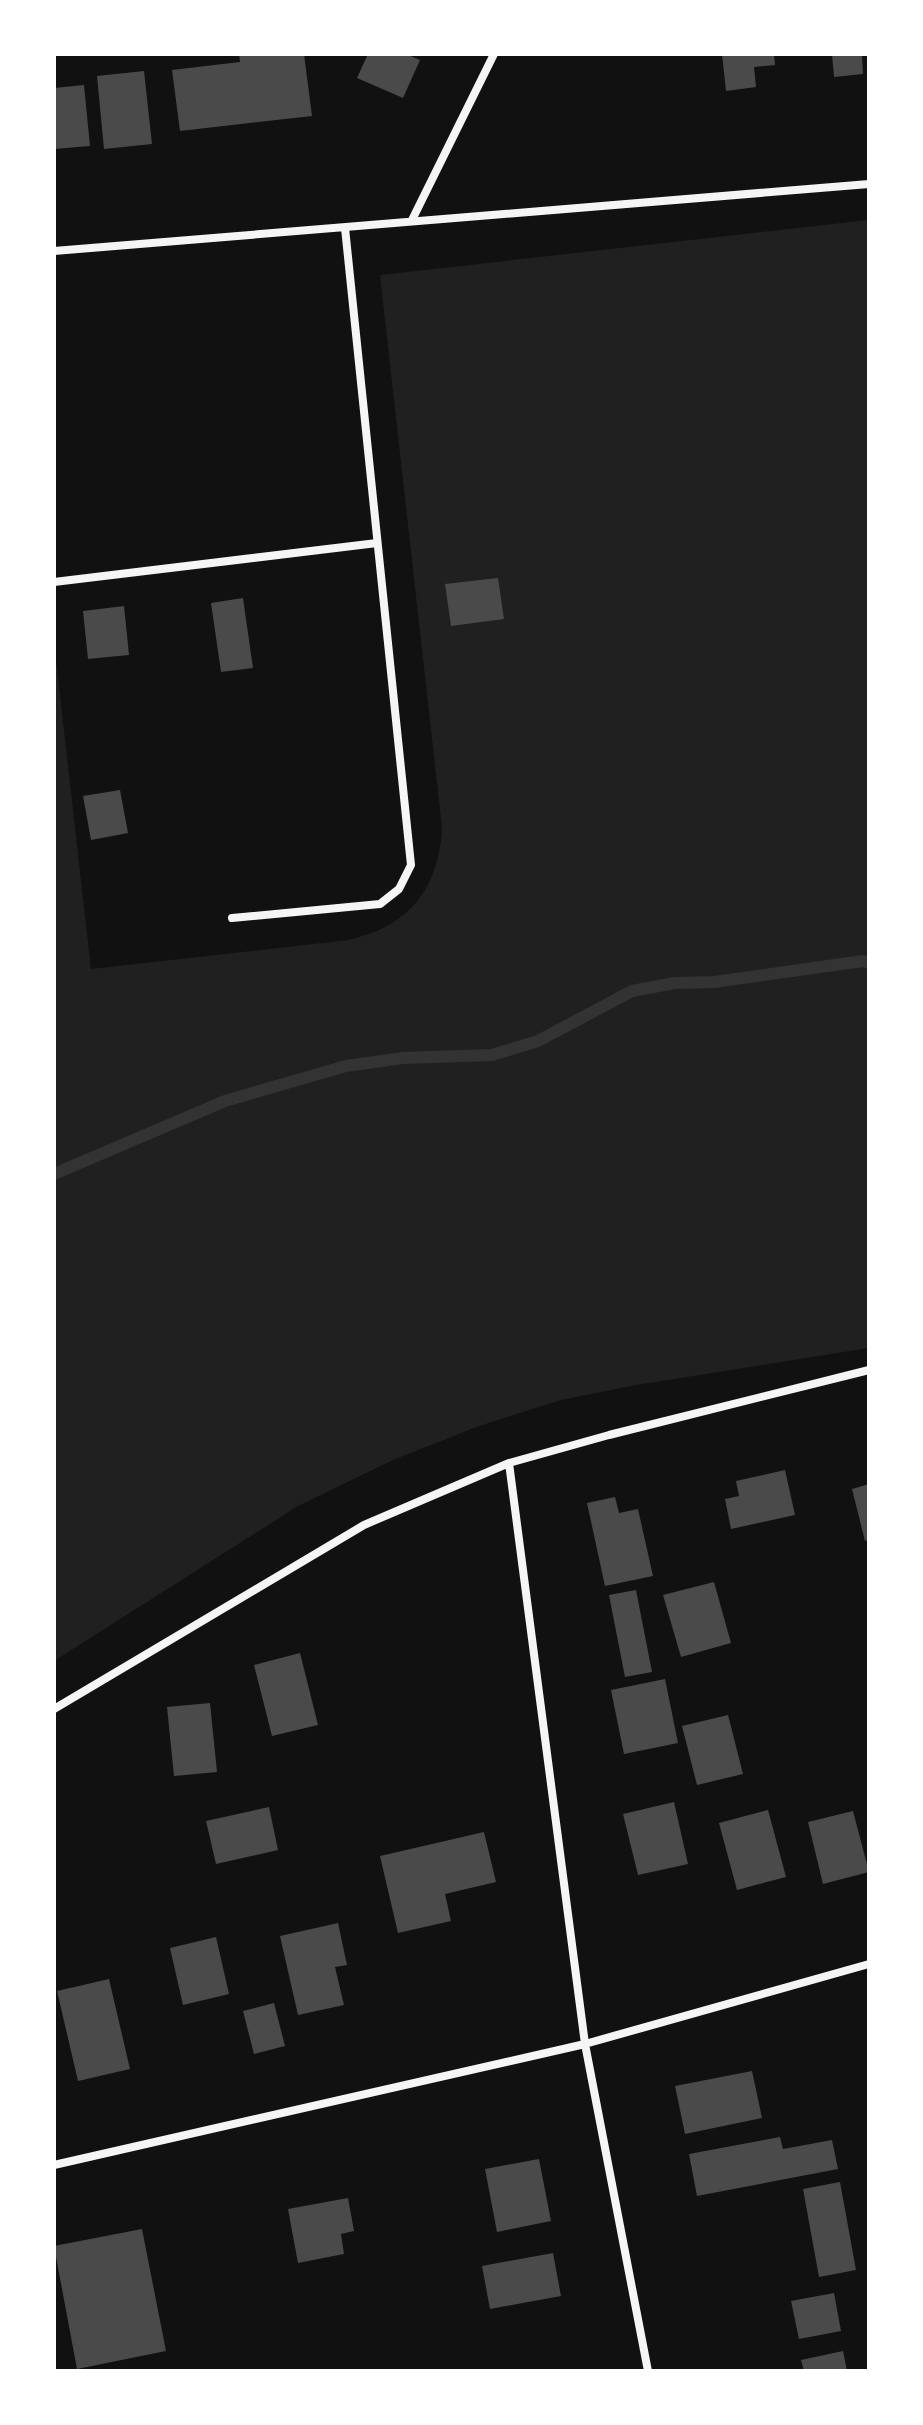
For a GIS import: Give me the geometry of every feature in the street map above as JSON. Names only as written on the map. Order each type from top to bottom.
[{"type":"street","points":[[412,220],[494,54]]},
{"type":"street","points":[[54,251],[869,184]]},
{"type":"street","points":[[232,918],[380,904],[399,889],[411,865],[345,228]]},
{"type":"street","points":[[54,582],[377,543]]},
{"type":"street","points":[[54,1709],[364,1525],[509,1463],[869,1370]]},
{"type":"street","points":[[509,1463],[585,2044],[648,2371]]},
{"type":"street","points":[[54,2165],[585,2044],[869,1964]]},
{"type":"shaded area","points":[[869,220],[869,1348],[561,1400],[479,1426],[393,1460],[298,1506],[54,1661],[54,642],[91,969],[349,940],[381,929],[399,919],[420,898],[438,858],[442,828],[380,275]]},
{"type":"building","points":[[239,54],[304,54],[312,116],[180,131],[172,70],[240,62]]},
{"type":"building","points":[[368,54],[406,54],[420,60],[403,98],[357,78]]},
{"type":"building","points":[[722,54],[774,54],[775,65],[754,67],[756,87],[726,91]]},
{"type":"building","points":[[832,54],[862,54],[863,74],[834,77]]},
{"type":"building","points":[[144,71],[152,144],[104,149],[97,76]]},
{"type":"building","points":[[84,85],[90,146],[54,149],[54,88]]},
{"type":"building","points":[[498,578],[504,619],[451,626],[445,584]]},
{"type":"building","points":[[243,598],[253,668],[221,672],[211,603]]},
{"type":"building","points":[[124,606],[129,655],[88,659],[83,611]]},
{"type":"building","points":[[120,790],[128,833],[91,840],[83,796]]},
{"type":"building","points":[[785,1470],[795,1515],[731,1529],[725,1499],[739,1496],[736,1481]]},
{"type":"building","points":[[869,1484],[869,1540],[865,1541],[852,1489]]},
{"type":"building","points":[[615,1497],[619,1513],[638,1509],[653,1576],[605,1586],[587,1503]]},
{"type":"building","points":[[714,1582],[731,1643],[681,1657],[663,1595]]},
{"type":"building","points":[[636,1590],[652,1672],[625,1677],[609,1595]]},
{"type":"building","points":[[300,1653],[318,1725],[272,1736],[254,1665]]},
{"type":"building","points":[[665,1679],[678,1743],[624,1754],[611,1690]]},
{"type":"building","points":[[210,1703],[217,1772],[174,1776],[167,1707]]},
{"type":"building","points":[[728,1715],[743,1774],[697,1785],[682,1726]]},
{"type":"building","points":[[674,1802],[688,1864],[638,1875],[623,1814]]},
{"type":"building","points":[[269,1807],[278,1850],[216,1864],[206,1821]]},
{"type":"building","points":[[768,1810],[786,1877],[737,1890],[719,1823]]},
{"type":"building","points":[[853,1811],[869,1872],[823,1884],[808,1822]]},
{"type":"building","points":[[484,1832],[496,1882],[445,1894],[451,1921],[398,1933],[380,1856]]},
{"type":"building","points":[[338,1923],[347,1965],[335,1967],[344,2005],[298,2015],[280,1936]]},
{"type":"building","points":[[216,1937],[229,1994],[183,2005],[170,1948]]},
{"type":"building","points":[[109,1979],[130,2069],[78,2081],[57,1991]]},
{"type":"building","points":[[274,2003],[285,2046],[254,2054],[243,2011]]},
{"type":"building","points":[[752,2071],[762,2118],[685,2134],[675,2086]]},
{"type":"building","points":[[780,2137],[783,2149],[832,2140],[838,2169],[697,2196],[689,2154]]},
{"type":"building","points":[[539,2159],[551,2221],[497,2232],[485,2169]]},
{"type":"building","points":[[840,2182],[856,2270],[819,2277],[803,2189]]},
{"type":"building","points":[[348,2198],[354,2231],[341,2234],[344,2254],[298,2263],[288,2209]]},
{"type":"building","points":[[142,2229],[166,2351],[77,2369],[54,2246]]},
{"type":"building","points":[[553,2253],[561,2296],[490,2309],[482,2266]]},
{"type":"building","points":[[834,2293],[841,2331],[799,2339],[791,2301]]},
{"type":"building","points":[[843,2351],[847,2371],[804,2371],[801,2360]]},
{"type":"waterway","points":[[54,1174],[225,1101],[346,1066],[403,1058],[492,1055],[538,1041],[632,991],[675,983],[714,982],[863,961],[869,963]]}]
